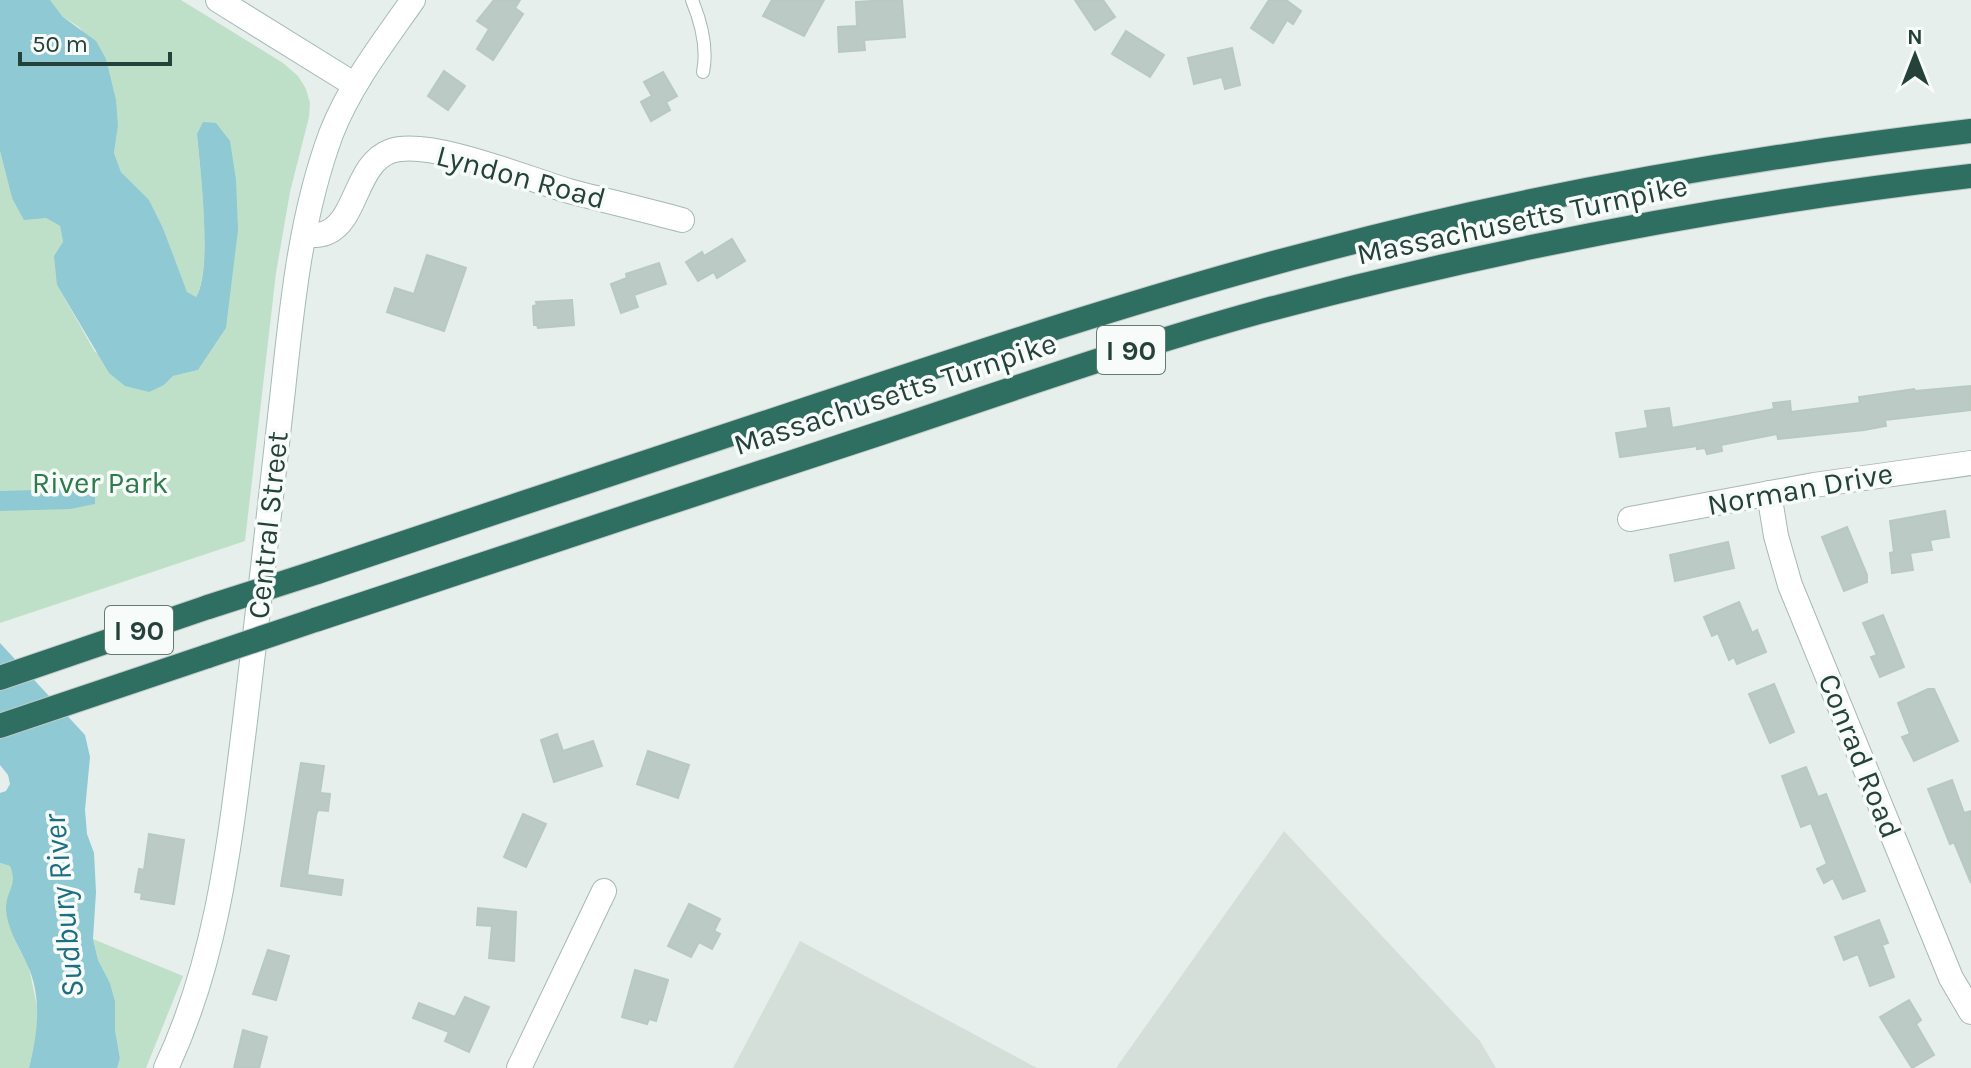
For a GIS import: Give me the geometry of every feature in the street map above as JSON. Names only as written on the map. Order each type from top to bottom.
[{"type":"highway","name":"Massachusetts Turnpike","points":[[0,678],[978,352],[1305,254],[1463,215],[1681,171],[1829,148],[1971,131]]},
{"type":"highway","name":"Massachusetts Turnpike","points":[[0,726],[1117,354],[1259,313],[1474,258],[1619,229],[1794,199],[1971,176]]},
{"type":"street","points":[[218,0],[355,85]]},
{"type":"street","name":"Central Street","points":[[166,1068],[201,981],[226,866],[291,317],[304,235],[331,134],[355,85],[413,0]]},
{"type":"street","name":"Lyndon Road","points":[[304,235],[329,232],[339,223],[364,177],[380,157],[404,149],[479,162],[571,191],[682,220]]},
{"type":"street","name":"Norman Drive","points":[[1630,519],[1769,493],[1971,463]]},
{"type":"street","name":"Conrad Road","points":[[1769,493],[1776,536],[1790,585],[1951,978],[1971,1012]]},
{"type":"street","points":[[519,1068],[604,891]]},
{"type":"lane","points":[[692,0],[701,24],[705,61],[703,72]]},
{"type":"shaded area","points":[[1284,831],[1480,1041],[1496,1068],[1116,1068]]},
{"type":"shaded area","points":[[800,941],[1037,1068],[733,1068]]},
{"type":"green space","name":"River Park","points":[[50,0],[181,0],[283,63],[298,76],[310,103],[309,117],[290,192],[276,273],[245,541],[0,623],[0,151],[12,198],[60,226],[63,242],[57,285],[95,352],[164,385],[173,376],[198,370],[226,328],[197,134],[205,242],[201,283],[196,297],[187,293],[163,228],[149,201],[121,172],[114,153],[118,126],[106,59],[79,27],[63,17]]},
{"type":"green space","points":[[0,863],[10,866],[15,877],[10,892],[10,925],[29,968],[37,1006],[37,1034],[29,1068],[0,1068]]},
{"type":"green space","points":[[93,939],[183,976],[146,1068],[117,1068],[120,1057],[115,1030],[115,1001]]},
{"type":"water","points":[[0,0],[50,0],[63,17],[96,41],[106,59],[116,100],[118,126],[114,153],[121,172],[149,200],[187,292],[196,297],[201,284],[205,243],[197,134],[203,122],[216,123],[230,141],[236,180],[238,230],[226,328],[198,370],[173,376],[164,385],[149,392],[125,386],[109,373],[57,285],[54,256],[63,242],[60,226],[46,218],[24,220],[12,198],[0,151]]},
{"type":"water","points":[[71,489],[95,497],[95,504],[70,509],[0,511],[0,491]]},
{"type":"water","name":"Sudbury River","points":[[0,643],[85,735],[90,757],[85,810],[87,834],[94,853],[96,892],[93,939],[115,1001],[115,1030],[120,1058],[117,1068],[29,1068],[36,1032],[36,995],[30,971],[11,932],[7,915],[12,872],[10,866],[0,863],[0,793],[6,791],[10,784],[8,775],[0,765]]},
{"type":"building","points":[[494,0],[520,0],[515,8],[523,14],[493,60],[477,49],[489,29],[477,21]]},
{"type":"building","points":[[772,0],[824,0],[804,36],[763,16]]},
{"type":"building","points":[[902,0],[905,37],[864,40],[865,50],[839,52],[838,27],[857,26],[856,2]]},
{"type":"building","points":[[1075,0],[1103,0],[1115,17],[1095,30]]},
{"type":"building","points":[[1269,0],[1286,0],[1301,11],[1293,24],[1287,20],[1273,43],[1251,28]]},
{"type":"building","points":[[1126,31],[1164,55],[1150,77],[1112,54]]},
{"type":"building","points":[[1232,48],[1240,85],[1225,89],[1222,77],[1194,84],[1188,58]]},
{"type":"building","points":[[444,71],[465,86],[448,110],[428,96]]},
{"type":"building","points":[[663,72],[677,96],[666,102],[670,110],[651,121],[641,102],[652,96],[644,82]]},
{"type":"building","points":[[732,239],[745,261],[717,278],[714,272],[698,281],[686,262],[702,252],[704,256]]},
{"type":"building","points":[[427,255],[466,268],[444,331],[387,312],[395,288],[414,294]]},
{"type":"building","points":[[659,263],[666,284],[634,295],[638,307],[621,313],[611,284],[627,278],[626,274]]},
{"type":"building","points":[[572,300],[574,325],[538,328],[534,325],[533,306],[537,305],[536,302]]},
{"type":"building","points":[[1971,386],[1971,410],[1885,420],[1886,426],[1864,430],[1778,439],[1777,434],[1721,445],[1722,451],[1707,454],[1705,448],[1697,449],[1697,446],[1620,457],[1616,433],[1648,428],[1645,411],[1669,408],[1672,428],[1774,409],[1773,403],[1790,401],[1791,412],[1860,403],[1859,397],[1914,389]]},
{"type":"building","points":[[1945,511],[1949,537],[1930,540],[1932,550],[1910,553],[1913,570],[1892,573],[1890,553],[1894,552],[1890,521]]},
{"type":"building","points":[[1847,527],[1867,582],[1844,591],[1822,537]]},
{"type":"building","points":[[1728,542],[1734,568],[1675,581],[1670,555]]},
{"type":"building","points":[[1739,602],[1752,633],[1757,630],[1766,652],[1737,664],[1734,657],[1729,660],[1718,633],[1712,636],[1704,617]]},
{"type":"building","points":[[1883,615],[1904,667],[1880,677],[1871,657],[1877,655],[1863,623]]},
{"type":"building","points":[[1774,684],[1794,732],[1770,743],[1749,694]]},
{"type":"building","points":[[1934,689],[1958,741],[1914,761],[1902,737],[1910,734],[1898,703]]},
{"type":"building","points":[[557,734],[563,751],[593,741],[602,766],[554,782],[541,740]]},
{"type":"building","points":[[648,751],[689,765],[678,798],[637,784]]},
{"type":"building","points":[[301,763],[324,766],[320,793],[330,794],[328,811],[318,810],[316,815],[307,875],[343,880],[341,895],[281,886]]},
{"type":"building","points":[[1806,767],[1818,797],[1826,794],[1865,891],[1843,899],[1833,878],[1824,883],[1817,869],[1827,864],[1811,823],[1801,827],[1782,776]]},
{"type":"building","points":[[1952,780],[1964,813],[1971,811],[1971,883],[1954,842],[1950,844],[1928,789]]},
{"type":"building","points":[[523,814],[546,824],[526,867],[504,857]]},
{"type":"building","points":[[149,834],[184,840],[174,904],[141,899],[142,893],[135,892],[139,869],[144,870]]},
{"type":"building","points":[[689,904],[720,919],[714,931],[720,934],[712,949],[699,942],[691,957],[668,946]]},
{"type":"building","points":[[478,908],[516,912],[514,961],[489,958],[492,926],[477,925]]},
{"type":"building","points":[[1879,920],[1888,943],[1882,945],[1894,977],[1870,986],[1858,954],[1844,960],[1835,937]]},
{"type":"building","points":[[268,950],[289,956],[276,1000],[253,994]]},
{"type":"building","points":[[635,970],[668,980],[656,1021],[649,1019],[647,1024],[622,1017]]},
{"type":"building","points":[[465,997],[489,1007],[469,1052],[445,1041],[449,1032],[413,1018],[419,1003],[455,1017]]},
{"type":"building","points":[[1909,1000],[1921,1020],[1916,1024],[1934,1055],[1912,1068],[1880,1017]]},
{"type":"building","points":[[243,1030],[267,1037],[259,1068],[234,1068]]}]
